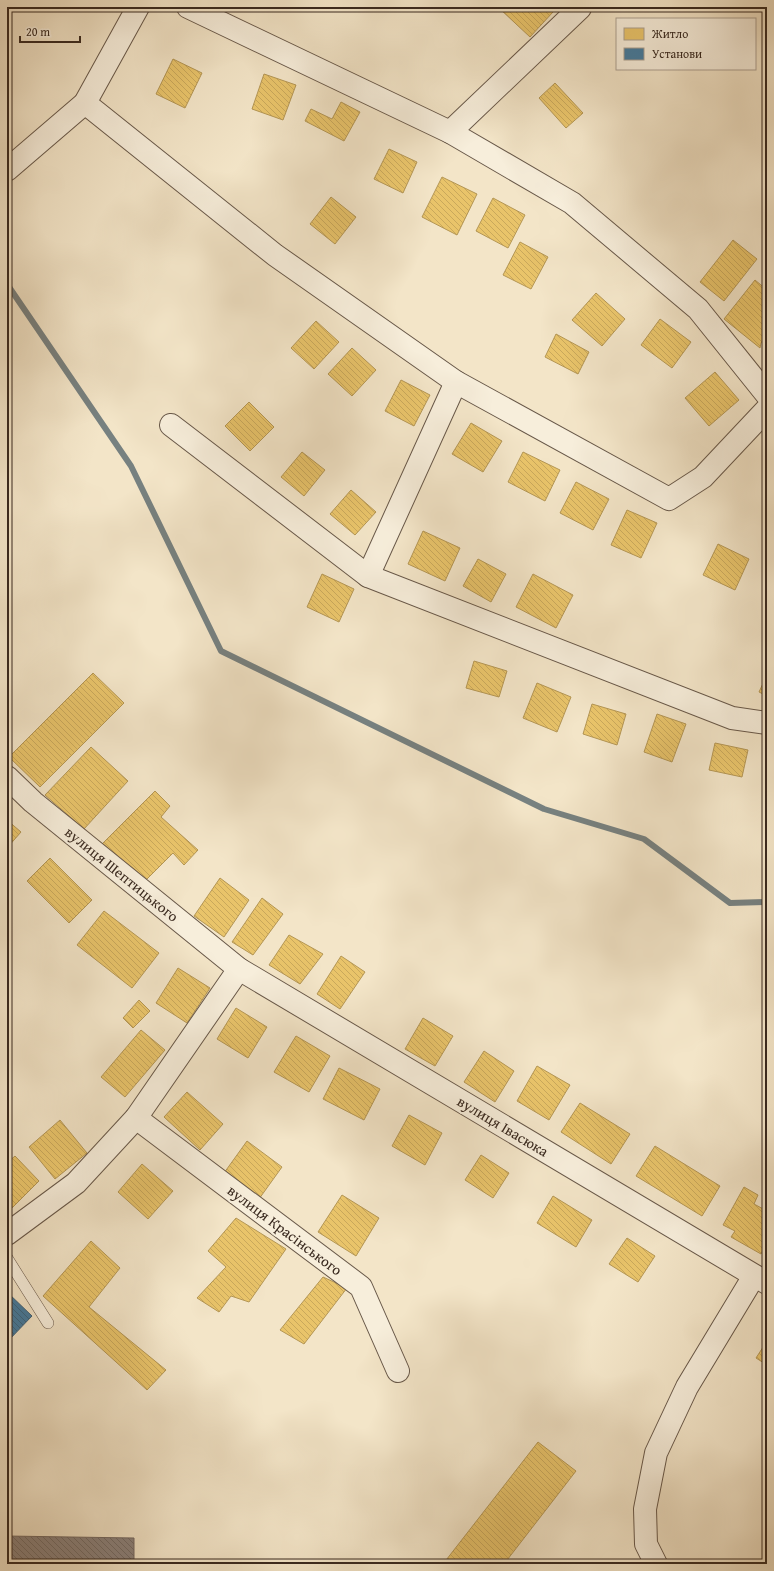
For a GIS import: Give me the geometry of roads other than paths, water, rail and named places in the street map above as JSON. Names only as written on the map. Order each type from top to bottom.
[{"type":"street","points":[[7,170],[85,103],[138,7]]},
{"type":"street","points":[[188,7],[450,132],[572,202],[698,309],[767,395]]},
{"type":"street","points":[[450,132],[585,8]]},
{"type":"street","points":[[85,103],[276,255],[456,382],[669,500],[703,477],[767,410]]},
{"type":"street","points":[[368,576],[456,382]]},
{"type":"street","points":[[171,425],[368,576],[732,718],[767,722]]},
{"type":"street","name":"вулиця Шептицького","points":[[7,776],[33,802],[239,969]]},
{"type":"street","points":[[7,1234],[76,1183],[136,1118],[239,969]]},
{"type":"street","name":"вулиця Івасюка","points":[[239,969],[760,1279]]},
{"type":"street","name":"вулиця Красінського","points":[[136,1118],[361,1287],[398,1371]]},
{"type":"street","points":[[656,1564],[646,1544],[645,1509],[656,1454],[687,1387],[760,1279]]},
{"type":"lane","points":[[7,1258],[48,1323]]},
{"type":"waterway","points":[[7,284],[131,466],[221,651],[544,809],[644,839],[730,903],[767,902]]}]
